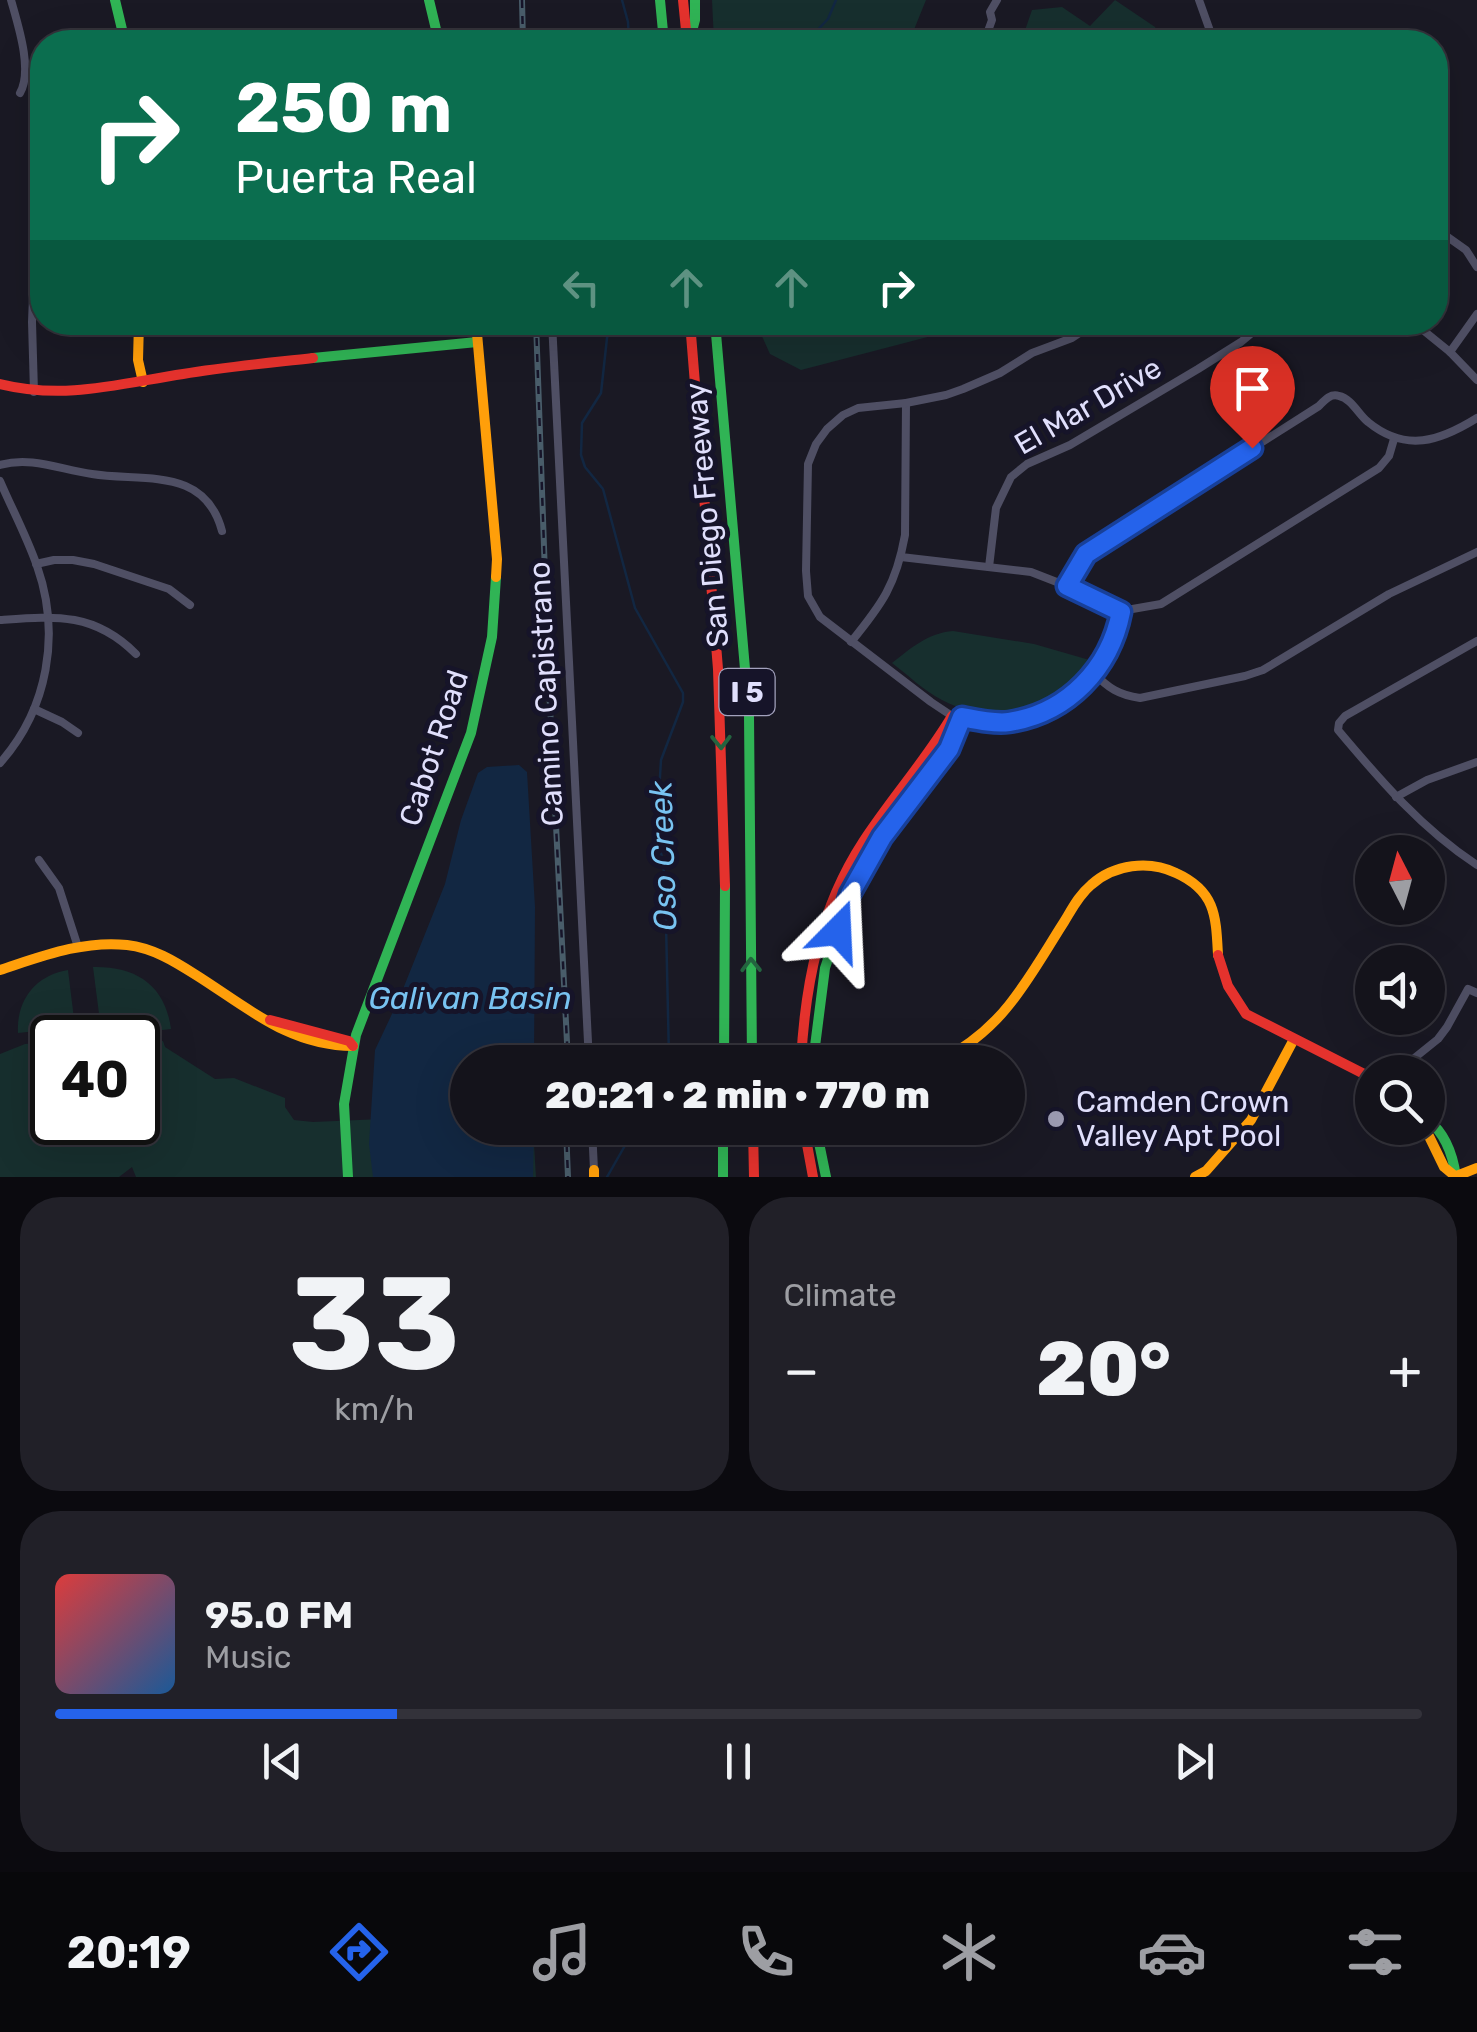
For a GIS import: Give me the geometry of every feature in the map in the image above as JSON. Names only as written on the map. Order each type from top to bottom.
[{"type":"main road","points":[[115,0],[121,30]]},
{"type":"main road","points":[[430,0],[436,30]]},
{"type":"main road","points":[[660,0],[663,30]]},
{"type":"main road","points":[[683,0],[687,30]]},
{"type":"main road","points":[[692,30],[696,0]]},
{"type":"main road","points":[[139,335],[143,382]]},
{"type":"main road","name":"Cabot Road","points":[[348,1177],[344,1104],[354,1046],[373,986],[470,733],[487,668],[497,559],[477,335]]},
{"type":"main road","name":"San Diego Freeway","points":[[691,335],[713,575],[721,721],[724,1045]]},
{"type":"main road","name":"San Diego Freeway","points":[[716,335],[749,715],[752,1045]]},
{"type":"main road","points":[[0,384],[34,392],[88,392],[221,369],[478,342]]},
{"type":"main road","points":[[957,716],[1008,722],[1058,707],[1094,673],[1111,647],[1121,612]]},
{"type":"main road","points":[[801,1045],[814,951],[834,896],[859,848],[957,716]]},
{"type":"main road","points":[[815,1045],[825,968],[850,894],[887,829],[949,749],[957,716]]},
{"type":"main road","points":[[968,1045],[1011,1004],[1086,888],[1108,871],[1130,864],[1156,864],[1181,874],[1202,891],[1216,915],[1221,971],[1245,1012],[1293,1041],[1355,1068]]},
{"type":"main road","points":[[0,970],[78,947],[122,942],[156,951],[266,1019],[349,1041],[354,1046]]},
{"type":"main road","points":[[1195,1177],[1206,1171],[1252,1120],[1293,1041]]},
{"type":"main road","points":[[1445,1144],[1454,1162],[1455,1177]]},
{"type":"main road","points":[[722,1177],[723,1145]]},
{"type":"main road","points":[[754,1145],[754,1173]]},
{"type":"main road","points":[[807,1145],[814,1177]]},
{"type":"main road","points":[[819,1145],[826,1177]]},
{"type":"main road","points":[[1434,1145],[1444,1167],[1455,1177]]},
{"type":"main road","points":[[1455,1177],[1477,1168]]},
{"type":"street","points":[[11,0],[25,72],[20,93]]},
{"type":"street","points":[[988,30],[990,12],[998,0]]},
{"type":"street","points":[[1200,0],[1210,30]]},
{"type":"street","points":[[1448,237],[1466,250],[1477,266]]},
{"type":"street","points":[[1450,352],[1477,314]]},
{"type":"street","points":[[32,335],[34,392]]},
{"type":"street","name":"Camino Capistrano","points":[[553,335],[588,1045]]},
{"type":"street","points":[[957,716],[931,702],[820,617],[808,596],[808,464],[826,429],[842,415],[858,408],[946,395],[1076,335]]},
{"type":"street","name":"El Mar Drive","points":[[989,567],[996,508],[1011,477],[1027,464],[1070,445],[1198,369],[1246,335]]},
{"type":"street","points":[[1429,335],[1477,380]]},
{"type":"street","points":[[1067,586],[1086,554],[1330,396],[1346,400],[1368,422],[1394,439],[1435,439],[1477,418]]},
{"type":"street","points":[[851,642],[880,605],[901,557],[905,535],[906,402]]},
{"type":"street","points":[[901,557],[1031,572],[1121,612],[1138,610],[1161,604],[1379,468],[1389,456],[1394,439]]},
{"type":"street","points":[[0,466],[36,462],[95,475],[169,480],[208,501],[222,531]]},
{"type":"street","points":[[0,480],[36,564],[48,616],[48,662],[43,685],[23,731],[0,763]]},
{"type":"street","points":[[1094,673],[1109,688],[1140,698],[1245,676],[1279,661],[1389,594],[1477,552]]},
{"type":"street","points":[[36,564],[54,560],[94,564],[170,589],[190,605]]},
{"type":"street","points":[[0,620],[48,616],[85,622],[102,628],[136,654]]},
{"type":"street","points":[[1477,641],[1345,716],[1338,730],[1396,797],[1448,846],[1477,865]]},
{"type":"street","points":[[34,709],[78,734]]},
{"type":"street","points":[[1396,797],[1426,780],[1477,762]]},
{"type":"street","points":[[39,860],[60,888],[78,947]]},
{"type":"street","points":[[1418,1055],[1438,1039],[1468,989],[1477,994]]},
{"type":"street","points":[[593,1145],[594,1173]]},
{"type":"green space","points":[[712,0],[926,0],[914,30],[713,30]]},
{"type":"green space","points":[[1115,0],[1156,30],[1025,30],[1032,10],[1062,7],[1090,26]]},
{"type":"green space","points":[[761,335],[935,335],[801,370],[770,354]]},
{"type":"green space","points":[[953,631],[1034,644],[1093,661],[1043,702],[1004,713],[963,709],[922,688],[892,663],[928,638]]},
{"type":"green space","points":[[93,967],[122,970],[146,981],[155,990],[171,1029],[160,1030],[160,1015],[99,1015]]},
{"type":"green space","points":[[68,970],[74,1015],[30,1015],[30,1032],[18,1033],[20,1010],[30,991]]},
{"type":"green space","points":[[160,1041],[215,1079],[234,1078],[285,1098],[285,1107],[294,1120],[382,1119],[450,1074],[450,1145],[534,1145],[536,1177],[136,1177],[132,1167],[119,1177],[0,1177],[0,1054],[30,1044],[30,1145],[160,1145]]},
{"type":"water","name":"Galivan Basin","points":[[519,765],[527,772],[535,907],[534,1045],[450,1045],[450,1145],[534,1145],[533,1177],[373,1177],[369,1144],[375,1050],[445,884],[478,773],[487,767]]},
{"type":"waterway","points":[[622,0],[628,30]]},
{"type":"waterway","name":"Oso Creek","points":[[817,30],[828,19],[836,0]]},
{"type":"waterway","name":"Oso Creek","points":[[608,335],[601,393],[582,423],[581,455],[585,467],[603,489],[635,608],[683,693],[661,760],[657,825],[665,879],[669,1045]]},
{"type":"waterway","name":"Oso Creek","points":[[607,1177],[625,1145]]},
{"type":"railway","points":[[522,0],[523,30]]},
{"type":"railway","points":[[536,335],[567,1045]]},
{"type":"railway","points":[[567,1145],[568,1177]]},
{"type":"traffic: fast","points":[[115,0],[122,30]]},
{"type":"traffic: fast","points":[[429,0],[436,30]]},
{"type":"traffic: fast","points":[[660,0],[663,30]]},
{"type":"traffic: fast","points":[[692,30],[695,0]]},
{"type":"traffic: fast","points":[[716,335],[749,715],[752,1045]]},
{"type":"traffic: fast","points":[[313,358],[477,342]]},
{"type":"traffic: fast","points":[[348,1177],[344,1104],[356,1035],[471,733],[492,637],[496,577]]},
{"type":"traffic: fast","points":[[815,1045],[825,968],[850,894],[887,829],[949,749],[962,717]]},
{"type":"traffic: fast","points":[[724,1045],[725,886]]},
{"type":"traffic: fast","points":[[1445,1141],[1456,1177]]},
{"type":"traffic: fast","points":[[723,1145],[723,1177]]},
{"type":"traffic: fast","points":[[819,1145],[826,1177]]},
{"type":"traffic: slow","points":[[139,335],[143,382]]},
{"type":"traffic: slow","points":[[477,335],[496,577]]},
{"type":"traffic: slow","points":[[966,1045],[1002,1014],[1079,898],[1110,872],[1132,866],[1155,866],[1189,880],[1211,906],[1218,955]]},
{"type":"traffic: slow","points":[[0,970],[78,947],[137,947],[171,960],[289,1032],[353,1046]]},
{"type":"traffic: slow","points":[[1195,1177],[1206,1171],[1251,1120],[1293,1041]]},
{"type":"traffic: slow","points":[[1433,1145],[1444,1167],[1455,1176]]},
{"type":"traffic: slow","points":[[1454,1177],[1477,1168]]},
{"type":"traffic: slow","points":[[594,1170],[594,1177]]},
{"type":"traffic: jam","points":[[683,0],[686,30]]},
{"type":"traffic: jam","points":[[691,335],[718,669],[725,886]]},
{"type":"traffic: jam","points":[[0,384],[69,391],[313,358]]},
{"type":"traffic: jam","points":[[802,1045],[817,948],[836,893],[874,826],[952,716],[1010,721],[1070,698],[1102,661],[1121,611]]},
{"type":"traffic: jam","points":[[1218,955],[1228,986],[1246,1014],[1355,1069]]},
{"type":"traffic: jam","points":[[270,1020],[349,1041],[353,1046]]},
{"type":"traffic: jam","points":[[753,1145],[754,1177]]},
{"type":"traffic: jam","points":[[807,1145],[813,1177]]},
{"type":"place","name":"Camden Crown Valley Apt Pool","points":[[1056,1119]]},
{"type":"route","points":[[838,931],[850,894],[882,837],[949,749],[962,717],[1008,722],[1058,707],[1094,673],[1111,647],[1121,612],[1067,586],[1086,554],[1252,448]]}]
